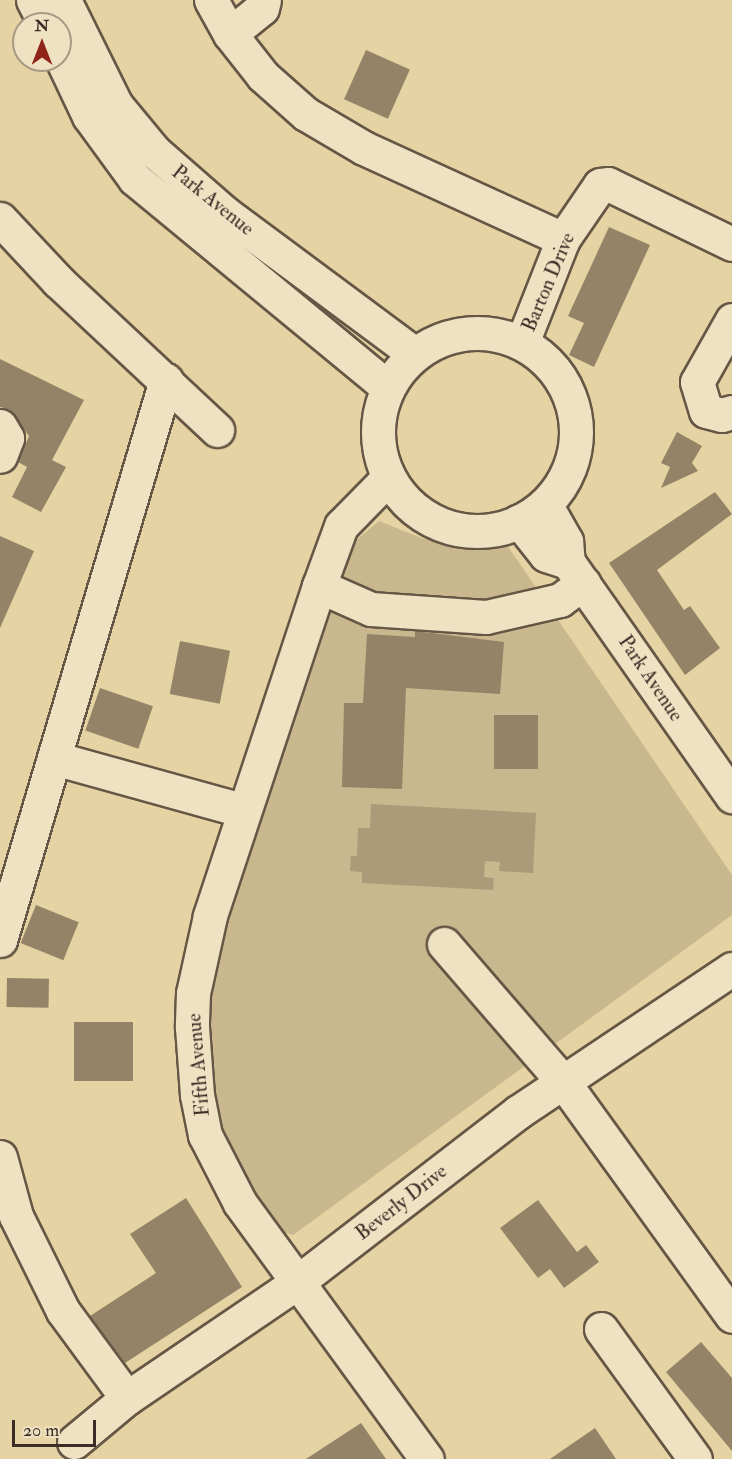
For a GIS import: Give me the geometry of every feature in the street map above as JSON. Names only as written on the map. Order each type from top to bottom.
[{"type":"street","name":"Park Avenue","points":[[64,0],[116,105],[155,152],[262,240],[414,354]]},
{"type":"street","points":[[211,0],[230,34],[263,76],[306,114],[364,148],[563,239]]},
{"type":"street","points":[[230,34],[262,8],[264,0]]},
{"type":"street","name":"Park Avenue","points":[[68,72],[89,116],[135,179],[387,387]]},
{"type":"street","points":[[135,179],[155,152]]},
{"type":"street","name":"Barton Drive","points":[[522,343],[563,239],[593,190],[608,184],[732,244]]},
{"type":"street","points":[[0,219],[58,282],[218,430]]},
{"type":"street","points":[[242,267],[262,240]]},
{"type":"street","points":[[732,320],[697,382],[706,411],[722,415],[732,412]]},
{"type":"street","points":[[467,333],[495,334],[522,343],[552,368],[564,383],[574,411],[576,440],[569,468],[532,512],[472,531],[441,524],[396,489],[379,453],[378,419],[387,387],[414,354],[439,340],[467,333]]},
{"type":"street","points":[[0,940],[166,380]]},
{"type":"street","points":[[0,426],[7,438],[0,456]]},
{"type":"street","name":"Fifth Avenue","points":[[396,489],[333,553],[319,586],[242,810],[210,916],[193,993],[196,1095],[205,1135],[240,1203],[296,1283],[427,1459]]},
{"type":"street","name":"Park Avenue","points":[[532,512],[566,541],[576,573],[732,796]]},
{"type":"street","points":[[319,586],[371,609],[486,617],[560,600],[576,573]]},
{"type":"street","points":[[54,758],[242,810]]},
{"type":"street","points":[[444,944],[564,1083],[732,1316]]},
{"type":"street","name":"Beverly Drive","points":[[74,1442],[127,1398],[296,1283],[518,1112],[732,969]]},
{"type":"street","points":[[0,1157],[16,1216],[63,1311],[127,1398]]},
{"type":"street","points":[[601,1329],[695,1459]]},
{"type":"shaded area","points":[[379,521],[424,539],[489,532],[509,548],[732,875],[732,915],[293,1235],[271,1228],[208,1113],[202,972],[340,554]]},
{"type":"shaded area","points":[[371,804],[536,813],[533,873],[499,871],[500,862],[485,861],[484,877],[494,878],[493,890],[362,883],[362,872],[350,871],[351,856],[357,856],[358,828],[370,828]]},
{"type":"building","points":[[366,50],[410,70],[388,119],[344,99]]},
{"type":"building","points":[[609,227],[650,245],[594,367],[569,355],[584,323],[568,316]]},
{"type":"building","points":[[0,359],[84,400],[52,460],[66,467],[41,512],[12,497],[27,467],[18,462],[29,436],[10,410],[0,407]]},
{"type":"building","points":[[677,432],[702,446],[692,463],[698,471],[661,488],[670,467],[661,463]]},
{"type":"building","points":[[715,492],[732,514],[657,570],[684,610],[690,606],[720,648],[685,675],[609,563]]},
{"type":"building","points":[[0,536],[34,551],[0,628]]},
{"type":"building","points":[[415,631],[504,642],[500,694],[406,688],[402,789],[342,787],[344,703],[363,703],[367,634],[415,637]]},
{"type":"building","points":[[180,641],[230,651],[220,704],[170,694]]},
{"type":"building","points":[[100,688],[153,706],[138,749],[85,731]]},
{"type":"building","points":[[494,715],[538,715],[538,769],[494,769]]},
{"type":"building","points":[[36,905],[79,922],[63,960],[21,943]]},
{"type":"building","points":[[7,978],[49,979],[48,1008],[6,1007]]},
{"type":"building","points":[[74,1022],[133,1022],[133,1081],[74,1081]]},
{"type":"building","points":[[186,1198],[242,1287],[125,1363],[90,1316],[156,1273],[130,1234]]},
{"type":"building","points":[[538,1200],[577,1252],[586,1245],[599,1262],[564,1288],[550,1269],[538,1278],[500,1228]]},
{"type":"building","points":[[701,1342],[732,1378],[732,1451],[666,1372]]},
{"type":"building","points":[[361,1423],[386,1459],[306,1459]]},
{"type":"building","points":[[595,1428],[616,1459],[550,1459]]}]
